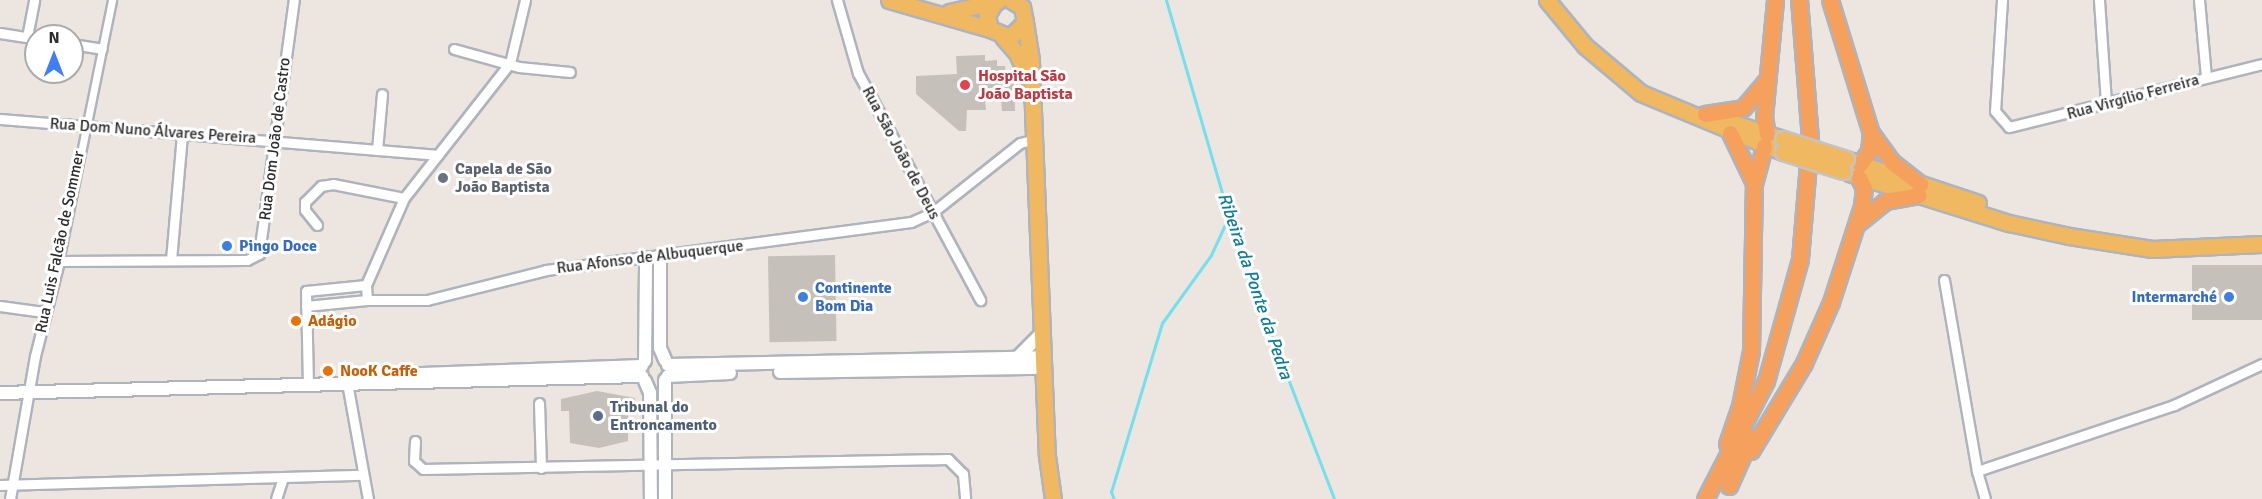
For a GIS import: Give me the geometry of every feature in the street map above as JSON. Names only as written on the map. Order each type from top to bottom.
[{"type":"highway","points":[[1705,499],[1736,421],[1748,371],[1755,290],[1754,184],[1765,140],[1767,79],[1775,0]]},
{"type":"highway","points":[[1705,499],[1766,381],[1800,259],[1810,139],[1799,0]]},
{"type":"highway","points":[[1728,486],[1779,372],[1812,247],[1819,142],[1809,0]]},
{"type":"highway","points":[[1830,0],[1871,133],[1892,162],[1919,190],[1885,201],[1857,224]]},
{"type":"highway","points":[[1705,114],[1743,108],[1767,79]]},
{"type":"highway","points":[[1730,133],[1754,184]]},
{"type":"highway","points":[[1720,499],[1814,344],[1857,224],[1864,192],[1852,168],[1869,150],[1871,133]]},
{"type":"main road","points":[[889,0],[943,13],[996,33],[1017,34],[1026,12]]},
{"type":"main road","points":[[1011,0],[1026,12],[1040,335],[1053,499]]},
{"type":"main road","points":[[1546,0],[1572,32],[1616,74],[1653,101],[1730,133],[1783,145],[2068,236],[2152,249],[2262,244]]},
{"type":"main road","points":[[943,13],[998,1]]},
{"type":"main road","points":[[998,1],[987,15],[996,33],[1017,53],[1029,82]]},
{"type":"main road","points":[[1616,74],[1765,140]]},
{"type":"street","points":[[32,24],[34,0]]},
{"type":"street","name":"Rua Luis Falcão de Sommer","points":[[10,499],[10,484],[44,312],[59,261],[112,0]]},
{"type":"street","name":"Rua Dom João de Castro","points":[[59,261],[250,260],[259,254],[294,0]]},
{"type":"street","points":[[367,300],[366,285],[404,198],[510,63],[525,0]]},
{"type":"street","name":"Rua São João de Deus","points":[[837,0],[858,73],[980,300]]},
{"type":"street","name":"Rua Virgílio Ferreira","points":[[2002,0],[1995,111],[2003,126],[2031,125],[2262,64]]},
{"type":"street","points":[[2099,0],[2106,104]]},
{"type":"street","points":[[2199,0],[2206,77]]},
{"type":"street","points":[[0,33],[24,37]]},
{"type":"street","points":[[84,46],[102,49]]},
{"type":"street","points":[[454,49],[510,63],[570,72]]},
{"type":"street","points":[[377,150],[382,94]]},
{"type":"street","name":"Rua Dom Nuno Álvares Pereira","points":[[0,119],[438,155]]},
{"type":"street","points":[[171,260],[182,135]]},
{"type":"street","name":"Rua Afonso de Albuquerque","points":[[306,306],[367,300],[427,300],[546,270],[660,257],[911,222],[933,212],[1020,143],[1032,140]]},
{"type":"street","points":[[317,225],[305,210],[305,202],[321,186],[333,184],[404,198]]},
{"type":"street","points":[[660,257],[660,348],[666,370],[665,499]]},
{"type":"street","points":[[646,258],[644,371],[651,465],[651,499]]},
{"type":"street","points":[[1944,280],[1977,471],[1985,499]]},
{"type":"street","points":[[308,382],[306,291],[366,285]]},
{"type":"street","points":[[0,306],[44,312]]},
{"type":"street","points":[[1020,362],[1040,335]]},
{"type":"street","points":[[644,371],[657,357],[666,370]]},
{"type":"street","points":[[1020,362],[1044,396]]},
{"type":"street","points":[[666,370],[1043,363]]},
{"type":"street","points":[[1977,471],[2174,405],[2262,364]]},
{"type":"street","points":[[0,385],[30,388],[308,382],[644,371],[658,384],[666,370]]},
{"type":"street","points":[[346,381],[368,499]]},
{"type":"street","points":[[0,393],[30,388]]},
{"type":"street","points":[[539,404],[542,468]]},
{"type":"street","points":[[415,441],[414,461],[423,469],[948,459],[959,464],[963,474],[965,499]]},
{"type":"street","points":[[0,484],[363,475]]},
{"type":"street","points":[[276,499],[283,477]]},
{"type":"building","name":"Hospital São João Baptista","points":[[985,55],[985,61],[997,60],[997,66],[1005,66],[1006,75],[1014,75],[1015,111],[1002,111],[1001,100],[985,100],[986,110],[967,110],[966,131],[959,131],[916,94],[916,76],[957,74],[956,56]]},
{"type":"building","name":"Continente Bom Dia","points":[[835,255],[837,341],[770,342],[768,256]]},
{"type":"building","name":"Intermarché","points":[[2192,265],[2262,265],[2262,320],[2192,320]]},
{"type":"building","name":"Tribunal do Entroncamento","points":[[597,391],[635,398],[635,410],[628,410],[628,441],[599,448],[570,443],[569,411],[561,411],[561,399]]},
{"type":"waterway","name":"Ribeira da Ponte da Pedra","points":[[1166,0],[1239,251],[1334,499]]},
{"type":"waterway","points":[[1114,499],[1111,492],[1162,323],[1211,255],[1228,218]]},
{"type":"place","name":"Hospital São João Baptista","points":[[965,85]]},
{"type":"place","name":"Capela de São João Baptista","points":[[443,178]]},
{"type":"place","name":"Pingo Doce","points":[[227,246]]},
{"type":"place","name":"Continente Bom Dia","points":[[803,297]]},
{"type":"place","name":"Intermarché","points":[[2229,297]]},
{"type":"place","name":"Adágio","points":[[296,321]]},
{"type":"place","name":"NooK Caffe","points":[[328,371]]},
{"type":"place","name":"Tribunal do Entroncamento","points":[[598,416]]}]
